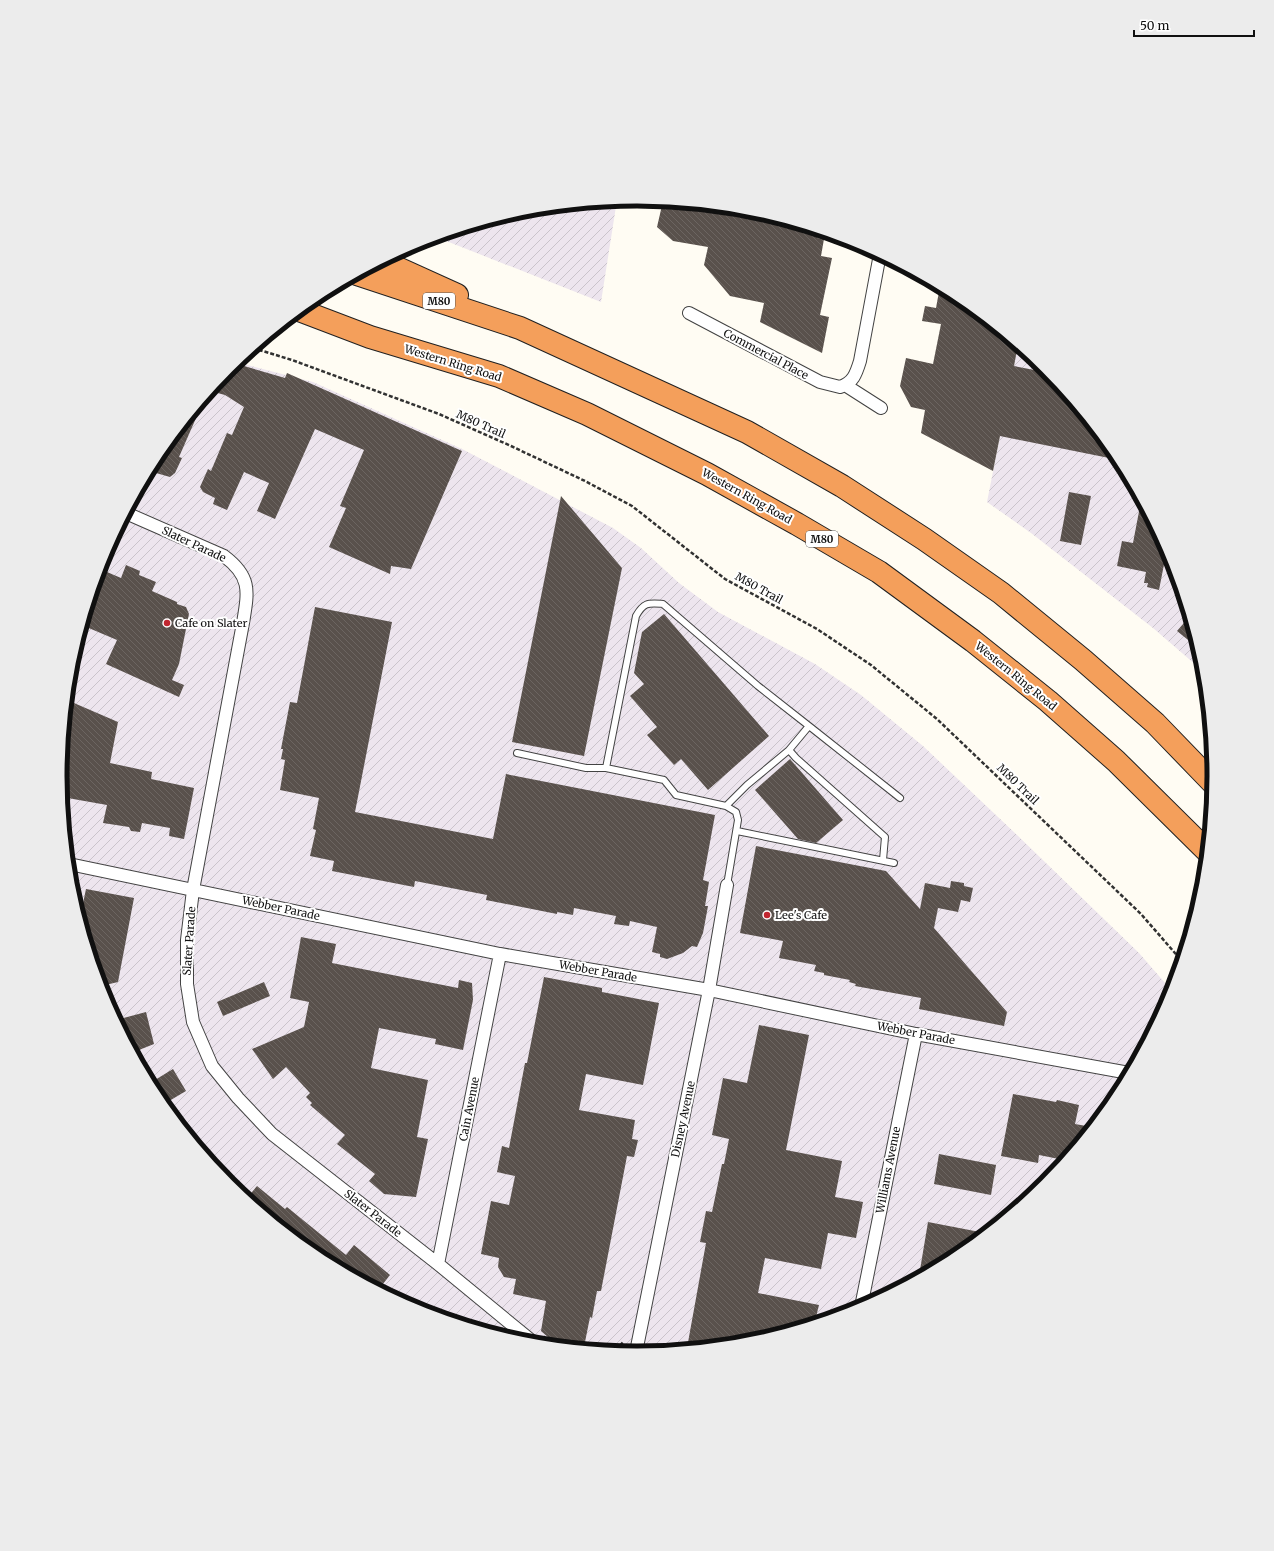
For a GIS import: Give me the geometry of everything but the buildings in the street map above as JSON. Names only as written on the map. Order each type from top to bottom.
[{"type":"highway","points":[[387,263],[452,292],[520,328]]},
{"type":"highway","name":"M80","points":[[363,276],[520,328],[747,432],[842,486],[924,539],[1001,593],[1083,660],[1156,723],[1207,777]]},
{"type":"highway","name":"Western Ring Road","points":[[305,312],[370,337],[499,376],[587,414],[707,474],[879,572],[973,641],[1048,701],[1116,761],[1202,847]]},
{"type":"highway","points":[[296,319],[370,337]]},
{"type":"highway","points":[[1116,761],[1200,862]]},
{"type":"street","points":[[845,385],[851,381],[856,373],[860,361],[879,260]]},
{"type":"street","name":"Commercial Place","points":[[689,313],[820,382],[840,388],[845,385],[881,408]]},
{"type":"street","name":"Slater Parade","points":[[130,515],[224,556],[235,564],[242,573],[248,587],[244,623],[193,890],[187,940],[187,984],[193,1022],[212,1066],[238,1098],[272,1134],[438,1264],[524,1334]]},
{"type":"street","name":"Webber Parade","points":[[74,865],[500,954],[709,990],[916,1034],[1124,1072]]},
{"type":"street","name":"Disney Avenue","points":[[637,1346],[709,990],[727,885]]},
{"type":"street","name":"Cain Avenue","points":[[438,1264],[500,954]]},
{"type":"street","name":"Williams Avenue","points":[[863,1299],[916,1034]]},
{"type":"lane","points":[[606,768],[636,616],[642,606],[651,603],[663,604],[758,686],[900,798]]},
{"type":"lane","points":[[726,806],[747,785],[789,750],[808,726]]},
{"type":"lane","points":[[789,750],[796,758],[885,837],[883,860]]},
{"type":"lane","points":[[516,753],[586,768],[606,768],[664,780],[676,795],[726,806],[736,812],[738,820],[737,831],[727,885]]},
{"type":"lane","points":[[737,831],[894,863]]},
{"type":"path","name":"M80 Trail","points":[[258,350],[292,360],[439,414],[531,455],[632,506],[725,579],[816,629],[871,665],[937,719],[1141,914],[1178,956]]},
{"type":"path","points":[[620,1345],[626,1338]]},
{"type":"shaded area","points":[[616,207],[601,302],[443,240],[489,225],[526,216],[563,210]]},
{"type":"shaded area","points":[[1017,351],[1040,372],[1066,400],[1111,459],[1131,491],[1164,557],[1188,628],[1196,665],[1153,628],[1031,533],[987,502]]},
{"type":"shaded area","points":[[243,364],[313,382],[462,449],[613,528],[641,548],[679,583],[718,612],[815,664],[861,695],[923,746],[1139,953],[1167,985],[1131,1061],[1089,1122],[1066,1151],[1040,1179],[984,1228],[922,1269],[889,1287],[855,1302],[785,1326],[748,1335],[711,1341],[674,1344],[637,1346],[563,1341],[526,1335],[489,1326],[454,1315],[385,1287],[352,1269],[290,1228],[261,1204],[234,1179],[208,1151],[185,1122],[163,1092],[143,1060],[126,1028],[110,994],[86,923],[78,887],[68,813],[68,738],[72,701],[86,628],[97,592],[110,557],[143,490],[185,429],[208,400],[234,372]]},
{"type":"place","name":"Cafe on Slater","points":[[167,623]]},
{"type":"place","name":"Lee's Cafe","points":[[767,915]]}]
